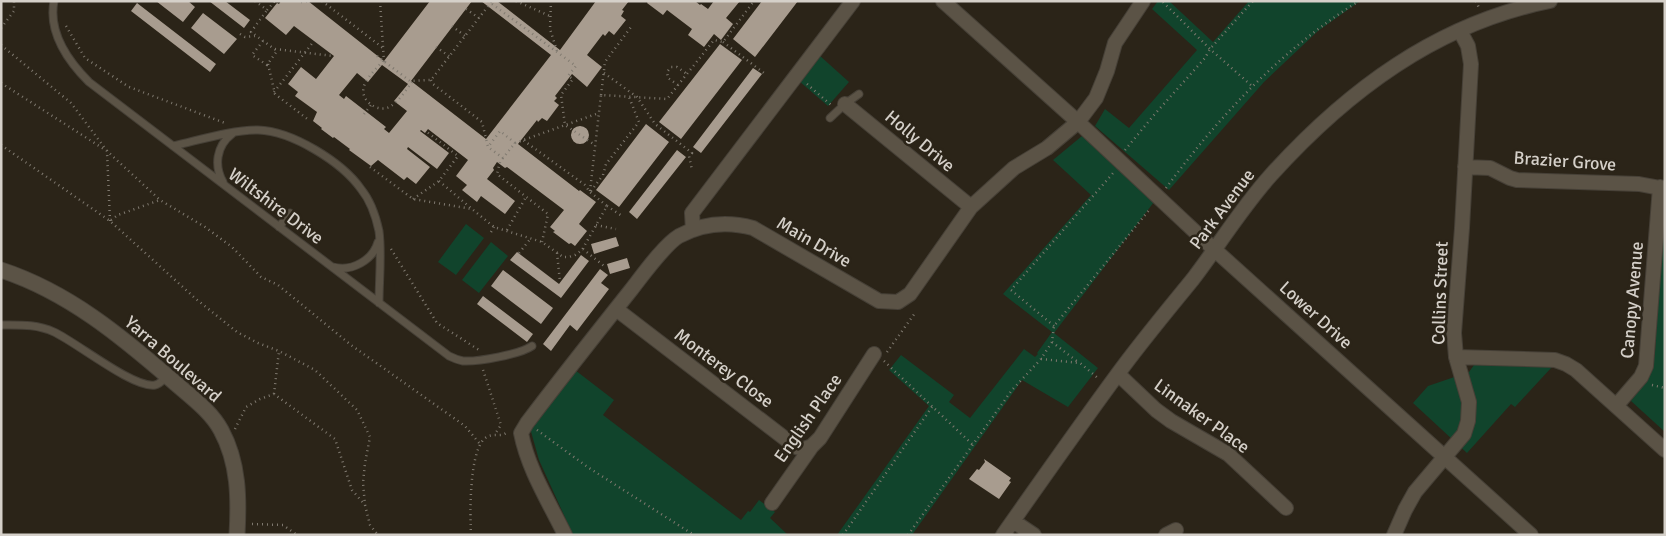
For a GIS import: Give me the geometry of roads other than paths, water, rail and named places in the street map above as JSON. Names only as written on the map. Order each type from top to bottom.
[{"type":"main road","name":"Yarra Boulevard","points":[[1,270],[48,289],[85,311],[168,376],[208,413],[222,430],[236,472],[238,529]]},
{"type":"street","points":[[693,230],[692,213],[853,1]]},
{"type":"street","name":"Lower Drive","points":[[943,1],[1078,122],[1214,250],[1531,535]]},
{"type":"street","name":"Main Drive","points":[[564,535],[532,468],[521,433],[654,261],[677,237],[693,230],[723,223],[753,228],[879,301],[898,302],[909,295],[970,207],[1014,168],[1047,148],[1078,122],[1096,98],[1107,71],[1115,43],[1142,1]]},
{"type":"street","name":"Park Avenue","points":[[1003,535],[1118,374],[1247,205],[1270,176],[1340,107],[1390,68],[1418,51],[1494,17],[1550,1]]},
{"type":"street","name":"Collins Street","points":[[1394,535],[1415,492],[1464,434],[1468,421],[1469,402],[1456,357],[1454,323],[1472,64],[1468,46],[1460,31]]},
{"type":"street","name":"Holly Drive","points":[[842,107],[970,207]]},
{"type":"street","name":"Brazier Grove","points":[[1465,167],[1490,168],[1517,180],[1639,184],[1662,188]]},
{"type":"street","name":"Canopy Avenue","points":[[1616,406],[1641,377],[1646,366],[1662,188]]},
{"type":"street","name":"Monterey Close","points":[[616,309],[796,447],[804,449],[812,446]]},
{"type":"street","name":"English Place","points":[[772,503],[812,446],[820,438],[874,354]]},
{"type":"street","points":[[1456,357],[1555,360],[1566,364],[1576,370],[1665,450]]},
{"type":"street","name":"Linnaker Place","points":[[1118,374],[1156,410],[1171,421],[1228,454],[1286,508]]},
{"type":"street","points":[[1013,521],[1034,535]]},
{"type":"lane","name":"Wiltshire Drive","points":[[54,4],[54,22],[59,40],[79,72],[89,82],[448,356],[463,361],[481,359],[520,352],[532,346]]},
{"type":"lane","points":[[830,118],[859,94]]},
{"type":"lane","points":[[173,146],[238,132],[273,131],[306,144],[336,165],[354,180],[365,195],[379,231],[379,303]]},
{"type":"lane","points":[[224,185],[218,174],[219,151],[227,138],[238,132]]},
{"type":"lane","points":[[279,227],[290,213]]},
{"type":"lane","points":[[331,266],[345,268],[366,259],[374,251],[379,231]]},
{"type":"lane","points":[[1,325],[28,324],[53,332],[127,376],[146,385],[158,384],[168,376]]}]
